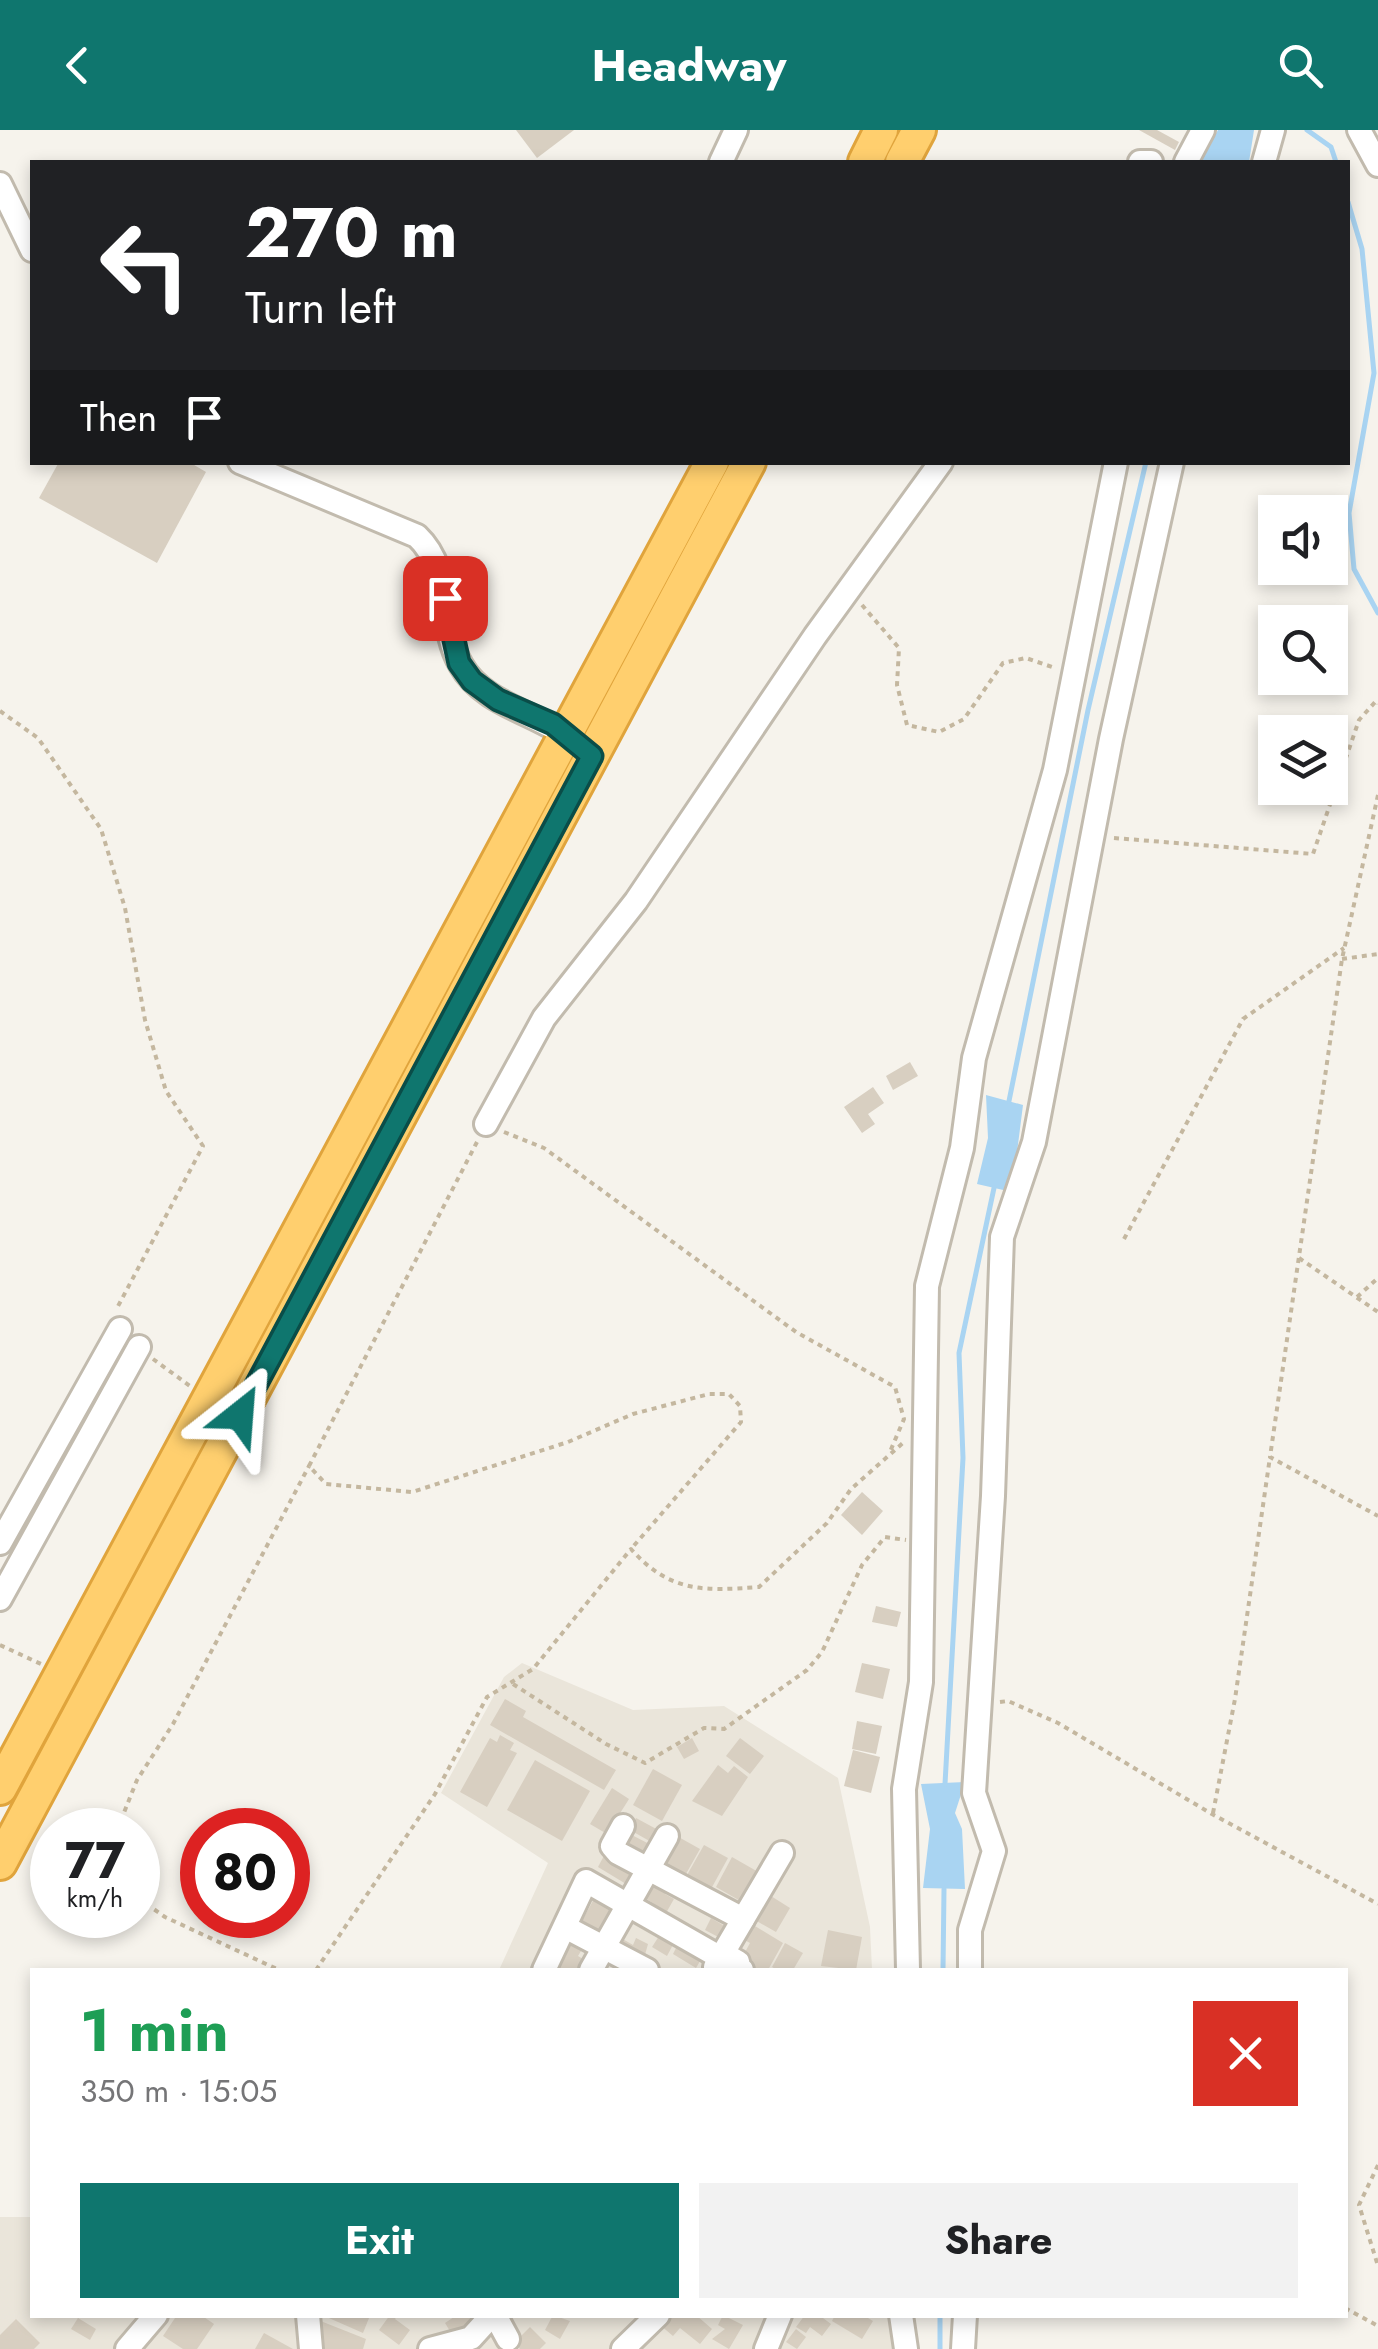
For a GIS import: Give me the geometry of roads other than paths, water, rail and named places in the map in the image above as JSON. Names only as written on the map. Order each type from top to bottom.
[{"type":"highway","points":[[866,160],[881,130]]},
{"type":"highway","points":[[903,160],[919,130]]},
{"type":"highway","points":[[0,1788],[710,465]]},
{"type":"highway","points":[[0,1863],[746,465]]},
{"type":"street","points":[[722,160],[736,130]]},
{"type":"street","points":[[1187,160],[1203,130]]},
{"type":"street","points":[[1265,160],[1273,130]]},
{"type":"street","points":[[1359,130],[1378,165]]},
{"type":"street","points":[[0,184],[30,246]]},
{"type":"street","points":[[247,465],[417,536],[429,547],[440,570],[459,663],[472,681],[498,700],[525,710],[566,735],[592,756]]},
{"type":"street","points":[[486,1124],[544,1018],[636,902],[846,592],[938,465]]},
{"type":"street","points":[[908,1968],[904,1790],[921,1682],[926,1286],[962,1148],[974,1058],[1055,770],[1115,465]]},
{"type":"street","points":[[970,1968],[970,1930],[994,1851],[974,1794],[993,1496],[1002,1237],[1034,1142],[1092,836],[1171,465]]},
{"type":"street","points":[[0,1543],[120,1329]]},
{"type":"street","points":[[0,1599],[139,1346]]},
{"type":"street","points":[[624,1826],[612,1846],[706,1903],[743,1919]]},
{"type":"street","points":[[592,1968],[667,1836]]},
{"type":"street","points":[[717,1964],[782,1853]]},
{"type":"street","points":[[547,1968],[586,1880],[717,1964]]},
{"type":"street","points":[[567,1928],[644,1968]]},
{"type":"street","points":[[717,1964],[726,1955],[741,1968]]},
{"type":"street","points":[[127,2349],[153,2318]]},
{"type":"street","points":[[308,2318],[311,2349]]},
{"type":"street","points":[[430,2349],[471,2338],[491,2318]]},
{"type":"street","points":[[496,2318],[508,2339]]},
{"type":"street","points":[[766,2349],[779,2318]]},
{"type":"street","points":[[901,2318],[906,2349]]},
{"type":"street","points":[[963,2349],[964,2318]]},
{"type":"street","points":[[623,2349],[642,2320]]},
{"type":"water","points":[[1218,130],[1254,130],[1249,160],[1201,160]]},
{"type":"water","points":[[986,1095],[1023,1105],[1012,1192],[977,1184],[988,1138]]},
{"type":"water","points":[[965,1782],[955,1813],[962,1829],[965,1889],[923,1888],[930,1829],[921,1784]]},
{"type":"waterway","points":[[1307,130],[1331,147],[1335,160]]},
{"type":"waterway","points":[[1350,209],[1362,249],[1374,373],[1349,513],[1354,569],[1378,613]]},
{"type":"waterway","points":[[1009,1101],[1088,710],[1145,465]]},
{"type":"waterway","points":[[945,1784],[963,1458],[959,1353],[994,1188]]},
{"type":"waterway","points":[[943,1968],[944,1889]]},
{"type":"waterway","points":[[940,2318],[940,2349]]}]
